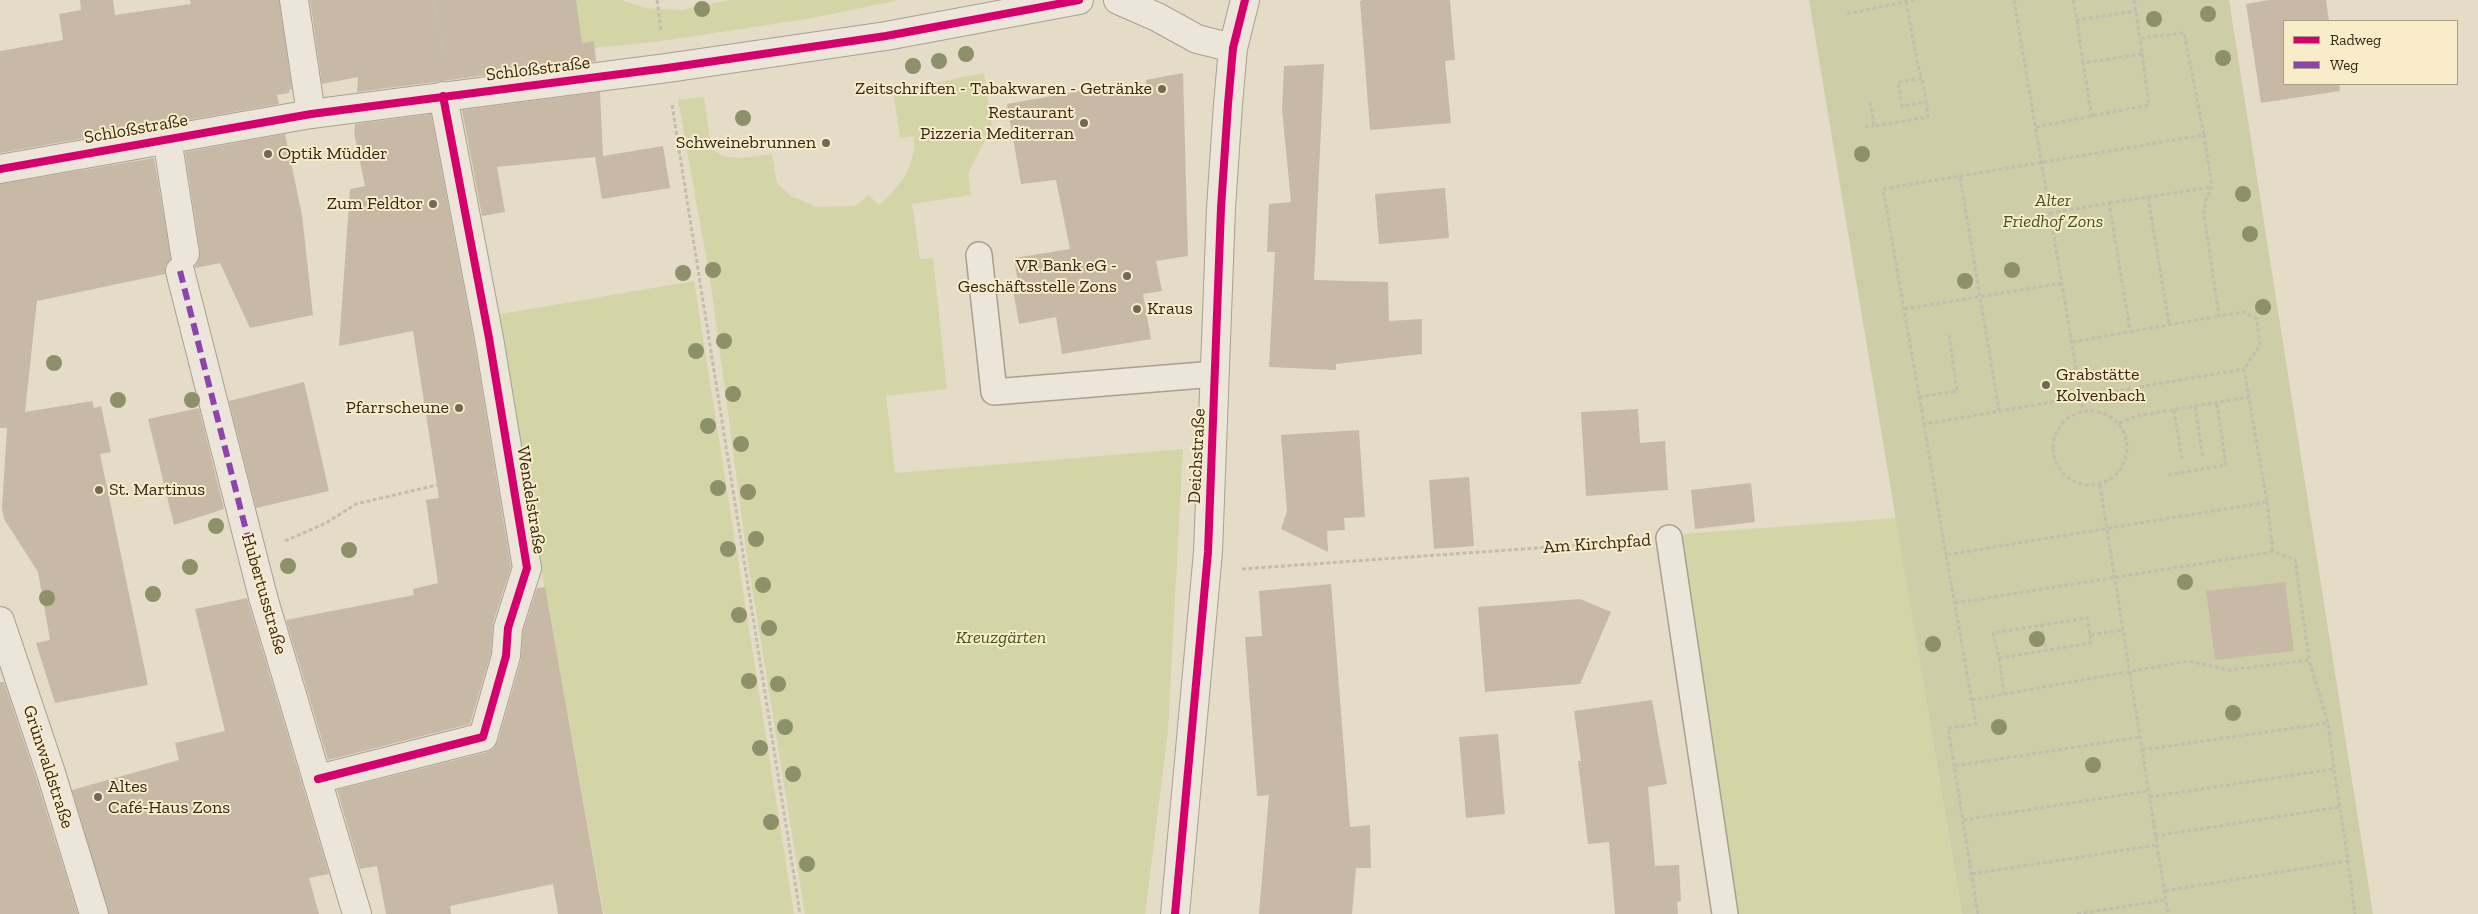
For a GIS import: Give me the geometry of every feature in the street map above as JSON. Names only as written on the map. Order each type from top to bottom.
[{"type":"street","points":[[294,0],[311,114]]},
{"type":"street","name":"Schloßstraße","points":[[0,169],[311,114],[667,68],[886,36],[1079,0]]},
{"type":"street","points":[[1118,0],[1157,17],[1197,39],[1233,48]]},
{"type":"street","name":"Deichstraße","points":[[1175,914],[1206,572],[1221,208],[1233,48],[1245,0]]},
{"type":"street","name":"Wendelstraße","points":[[318,779],[483,737],[506,656],[508,628],[527,568],[448,96]]},
{"type":"street","name":"Hubertusstraße","points":[[167,138],[183,263],[252,554],[357,914]]},
{"type":"street","name":"Grünwaldstraße","points":[[3,638],[51,773],[94,914]]},
{"type":"lane","points":[[979,255],[994,392],[1215,374]]},
{"type":"lane","name":"Am Kirchpfad","points":[[1669,538],[1725,914]]},
{"type":"path","points":[[434,0],[448,96]]},
{"type":"path","points":[[657,0],[662,40]]},
{"type":"path","points":[[1847,14],[1914,0]]},
{"type":"path","points":[[2014,0],[2084,410]]},
{"type":"path","points":[[2074,0],[2092,117]]},
{"type":"path","points":[[2036,127],[2149,105],[2134,0]]},
{"type":"path","points":[[1866,127],[1928,117],[1906,2]]},
{"type":"path","points":[[2077,20],[2136,11]]},
{"type":"path","points":[[2140,38],[2184,33],[2212,186],[2205,202],[2204,214],[2219,316]]},
{"type":"path","points":[[2083,63],[2143,54]]},
{"type":"path","points":[[667,68],[800,914]]},
{"type":"path","points":[[1922,78],[1898,82],[1902,106],[1926,102]]},
{"type":"path","points":[[1870,102],[1874,126]]},
{"type":"path","points":[[1978,914],[1948,728],[1976,724],[1883,189],[2204,135]]},
{"type":"path","points":[[1960,177],[1999,411]]},
{"type":"path","points":[[2050,213],[2212,186]]},
{"type":"path","points":[[2148,197],[2169,324]]},
{"type":"path","points":[[2109,203],[2130,330]]},
{"type":"path","points":[[1904,310],[2063,282]]},
{"type":"path","points":[[2072,342],[2130,330],[2244,312],[2257,319],[2260,345],[2244,368],[2267,502],[2273,552]]},
{"type":"path","points":[[1919,397],[1957,391],[1949,334]]},
{"type":"path","points":[[1924,424],[2081,395],[2244,368]]},
{"type":"path","points":[[2119,423],[2136,416],[2249,397]]},
{"type":"path","points":[[2168,475],[2226,465],[2216,403]]},
{"type":"path","points":[[2196,407],[2203,456]]},
{"type":"path","points":[[2084,410],[2103,412],[2119,423],[2127,441],[2125,460],[2114,476],[2100,484],[2088,486],[2077,483],[2060,471],[2052,454],[2054,434],[2066,418],[2084,410]]},
{"type":"path","points":[[2174,410],[2182,459]]},
{"type":"path","points":[[2100,484],[2168,914]]},
{"type":"path","points":[[252,554],[326,523],[356,504],[437,485]]},
{"type":"path","points":[[1946,555],[2267,502]]},
{"type":"path","points":[[1955,603],[2273,552],[2295,559],[2310,660],[2328,722],[2356,914]]},
{"type":"path","points":[[1999,658],[2091,642],[2087,618],[1993,633],[2004,694]]},
{"type":"path","points":[[2041,624],[2046,650]]},
{"type":"path","points":[[2090,635],[2122,630]]},
{"type":"path","points":[[1972,700],[2188,661],[2229,670],[2310,660]]},
{"type":"path","points":[[2142,750],[2328,722]]},
{"type":"path","points":[[1955,766],[2140,737]]},
{"type":"path","points":[[2149,797],[2334,769]]},
{"type":"path","points":[[1963,820],[2148,791]]},
{"type":"path","points":[[2155,836],[2340,807]]},
{"type":"path","points":[[1972,874],[2157,845]]},
{"type":"path","points":[[2164,891],[2348,861]]},
{"type":"path","points":[[2077,914],[2165,900]]},
{"type":"green space","points":[[443,0],[621,0],[646,8],[681,10],[729,0],[899,0],[813,18],[655,42],[583,49]]},
{"type":"green space","name":"Alter Friedhof Zons","points":[[1809,0],[2229,0],[2373,914],[1962,914]]},
{"type":"green space","name":"Kreuzgärten","points":[[984,73],[992,126],[968,173],[971,195],[912,204],[920,259],[933,258],[947,389],[886,396],[895,473],[1183,449],[1168,730],[1145,914],[805,914],[747,556],[710,279],[678,100],[704,97],[711,148],[717,153],[740,158],[772,154],[777,183],[791,196],[816,207],[855,206],[869,195],[879,205],[894,190],[905,175],[910,166],[914,147],[914,136],[900,138],[893,91]]},
{"type":"green space","points":[[694,281],[794,914],[604,914],[495,315]]},
{"type":"green space","points":[[1896,518],[1962,914],[1738,914],[1682,534]]},
{"type":"building","points":[[80,0],[113,0],[115,15],[191,4],[190,0],[279,0],[292,89],[289,90],[289,93],[277,95],[279,104],[0,153],[0,51],[63,40],[59,14],[81,10]]},
{"type":"building","points":[[310,0],[576,0],[582,43],[594,41],[596,61],[357,92],[358,77],[322,84]]},
{"type":"building","points":[[1450,0],[1455,60],[1445,61],[1451,123],[1370,130],[1360,1]]},
{"type":"building","points":[[2269,0],[2326,0],[2329,20],[2283,20],[2283,85],[2339,85],[2340,91],[2261,103],[2246,4]]},
{"type":"building","points":[[1324,64],[1314,280],[1388,282],[1389,321],[1422,319],[1422,354],[1336,364],[1336,370],[1269,367],[1275,252],[1267,252],[1269,204],[1291,202],[1282,109],[1284,66]]},
{"type":"building","points":[[1183,73],[1188,256],[1156,261],[1162,291],[1143,294],[1151,339],[1062,354],[1056,317],[1019,324],[1013,290],[1019,289],[1014,258],[1070,249],[1056,180],[1021,184],[1007,104],[1108,86],[1146,89],[1146,80]]},
{"type":"building","points":[[600,92],[603,156],[663,146],[670,188],[602,199],[595,157],[497,167],[505,212],[482,216],[462,110]]},
{"type":"building","points":[[431,114],[474,341],[511,567],[493,623],[491,653],[470,724],[328,760],[286,620],[414,595],[413,589],[438,583],[426,500],[439,498],[413,331],[339,346],[350,189],[365,186],[354,133],[355,124]]},
{"type":"building","points":[[285,134],[302,215],[313,315],[250,328],[220,263],[195,268],[200,252],[185,152]]},
{"type":"building","points":[[154,158],[171,259],[165,266],[165,274],[37,301],[25,412],[92,401],[94,408],[101,406],[111,452],[100,454],[148,685],[55,703],[36,643],[50,640],[38,572],[4,519],[2,508],[7,428],[0,428],[0,184]]},
{"type":"building","points":[[1445,188],[1449,238],[1379,244],[1375,194]]},
{"type":"building","points":[[304,382],[329,491],[256,508],[229,401]]},
{"type":"building","points":[[199,408],[224,509],[174,525],[148,419]]},
{"type":"building","points":[[1638,409],[1640,443],[1665,441],[1668,490],[1586,496],[1581,412]]},
{"type":"building","points":[[1359,430],[1365,517],[1344,518],[1345,530],[1327,531],[1328,552],[1281,529],[1287,511],[1281,435]]},
{"type":"building","points":[[1469,477],[1474,546],[1434,549],[1429,480]]},
{"type":"building","points":[[1751,483],[1755,522],[1695,529],[1691,490]]},
{"type":"building","points":[[2285,582],[2294,651],[2215,660],[2206,591]]},
{"type":"building","points":[[1331,584],[1350,827],[1370,825],[1371,868],[1356,868],[1352,914],[1259,914],[1269,795],[1257,796],[1245,637],[1262,636],[1259,591]]},
{"type":"building","points":[[545,587],[603,914],[558,914],[553,884],[450,906],[451,914],[386,914],[377,866],[360,869],[337,790],[487,752],[494,748],[498,741],[521,660],[523,631],[537,588]]},
{"type":"building","points":[[247,598],[329,874],[309,878],[319,914],[109,914],[72,790],[179,760],[175,743],[225,731],[195,609]]},
{"type":"building","points":[[1580,599],[1611,612],[1580,684],[1485,692],[1478,607]]},
{"type":"building","points":[[0,682],[4,682],[78,914],[0,914]]},
{"type":"building","points":[[1652,700],[1667,784],[1648,787],[1655,866],[1679,865],[1681,901],[1677,902],[1678,914],[1615,914],[1609,842],[1588,844],[1578,761],[1581,761],[1574,711]]},
{"type":"building","points":[[1498,734],[1505,814],[1466,818],[1459,737]]},
{"type":"marked path","points":[[180,271],[263,597]]},
{"type":"cycle path","points":[[0,169],[311,114],[667,68],[886,36],[1079,0]]},
{"type":"cycle path","points":[[1175,914],[1208,552],[1221,208],[1228,104],[1233,48],[1245,0]]},
{"type":"cycle path","points":[[318,779],[483,737],[506,656],[508,628],[527,568],[489,338],[443,96]]},
{"type":"place","name":"Zeitschriften - Tabakwaren - Getränke","points":[[1162,89]]},
{"type":"place","name":"Restaurant Pizzeria Mediterran","points":[[1084,123]]},
{"type":"place","name":"Schweinebrunnen","points":[[826,143]]},
{"type":"place","name":"Optik Müdder","points":[[268,154]]},
{"type":"place","name":"Zum Feldtor","points":[[433,204]]},
{"type":"place","name":"VR Bank eG - Geschäftsstelle Zons","points":[[1127,276]]},
{"type":"place","name":"Kraus","points":[[1137,309]]},
{"type":"place","name":"Grabstätte Kolvenbach","points":[[2046,385]]},
{"type":"place","name":"Pfarrscheune","points":[[459,408]]},
{"type":"place","name":"St. Martinus","points":[[99,490]]},
{"type":"place","name":"Altes Café-Haus Zons","points":[[98,797]]}]
